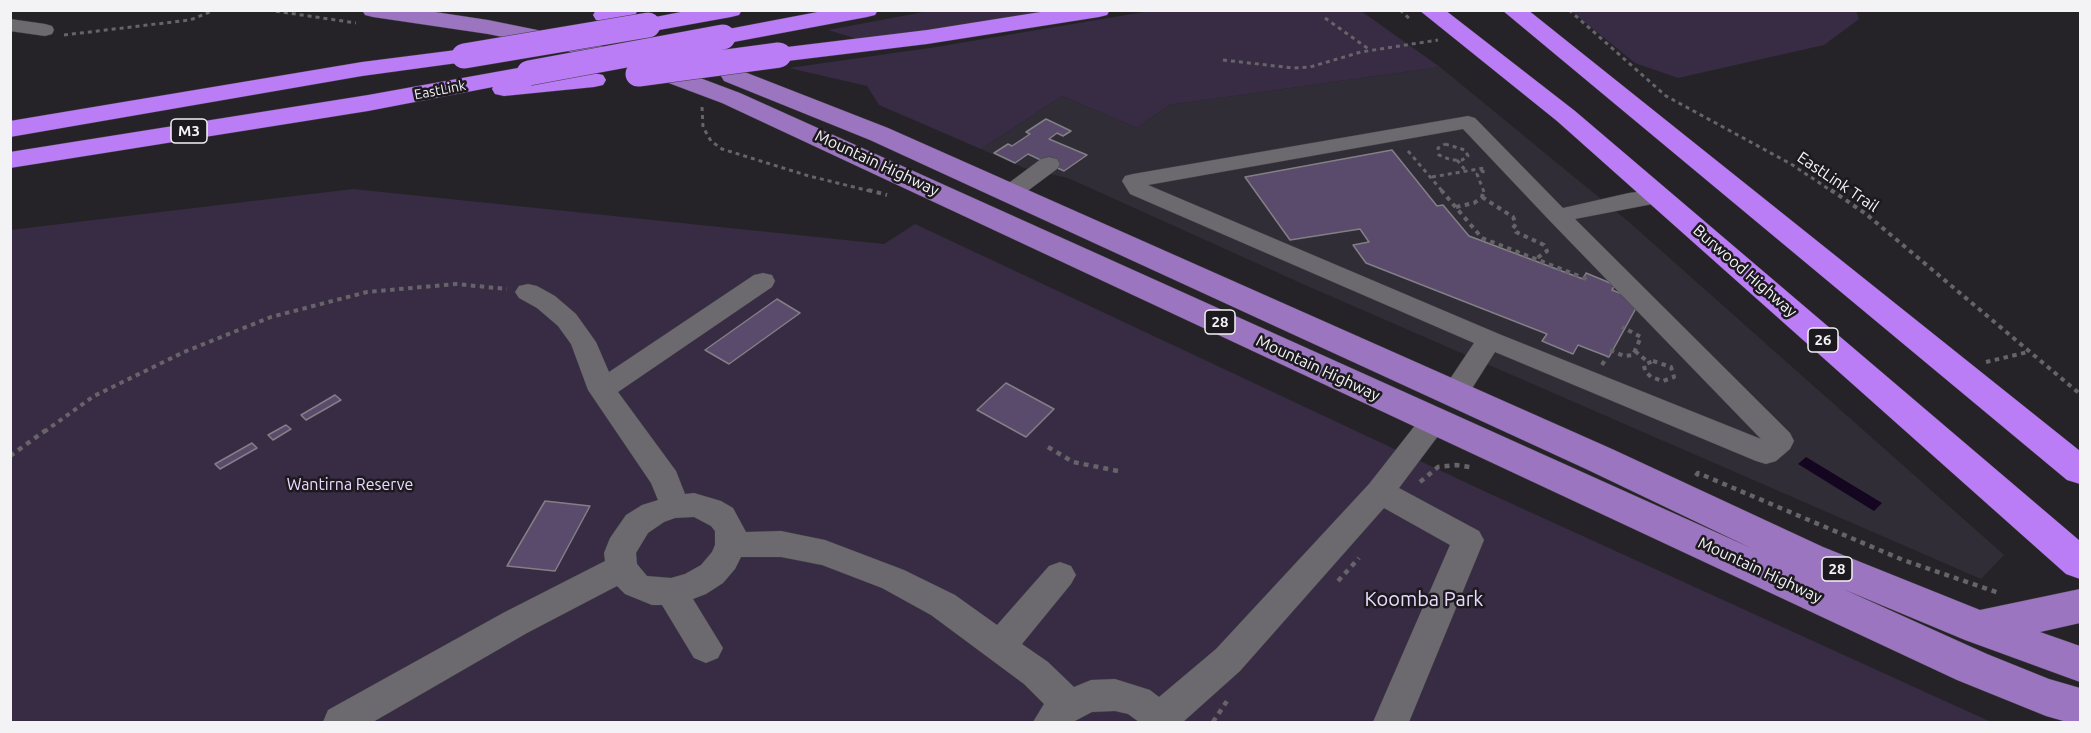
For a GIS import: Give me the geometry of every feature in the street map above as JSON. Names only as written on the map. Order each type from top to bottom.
[{"type":"highway","points":[[362,69],[627,10]]},
{"type":"highway","name":"EastLink","points":[[10,129],[362,69],[464,56],[731,10]]},
{"type":"highway","name":"EastLink","points":[[10,160],[368,103],[867,10]]},
{"type":"highway","points":[[368,103],[594,80],[927,37],[1098,10]]},
{"type":"highway","points":[[1513,10],[2080,470]]},
{"type":"highway","name":"Burwood Highway","points":[[1425,23],[1566,116],[2080,563]]},
{"type":"main road","name":"Mountain Highway","points":[[499,10],[621,40],[764,87],[869,130],[1454,394],[1809,558],[1980,628],[2080,664]]},
{"type":"main road","name":"Mountain Highway","points":[[368,17],[527,34],[608,54],[681,78],[825,139],[1427,430],[1972,667],[2046,697],[2080,707]]},
{"type":"main road","points":[[1427,430],[1454,394]]},
{"type":"main road","points":[[1980,628],[2080,606]]},
{"type":"lane","points":[[10,26],[45,30]]},
{"type":"lane","points":[[1468,122],[1501,171],[1558,216],[1780,441],[1766,453],[1490,340],[1138,189],[1133,181],[1393,135],[1468,122]]},
{"type":"lane","points":[[1010,193],[1049,164]]},
{"type":"lane","points":[[1558,216],[1629,200],[1660,196]]},
{"type":"lane","points":[[603,390],[763,281]]},
{"type":"lane","points":[[528,292],[546,302],[567,320],[583,342],[603,390],[665,479],[675,506]]},
{"type":"lane","points":[[1454,394],[1490,340]]},
{"type":"lane","points":[[730,545],[781,544],[825,553],[893,579],[943,605],[1036,673],[1060,714],[1091,696],[1114,695],[1138,701],[1163,720],[1391,499],[1427,430]]},
{"type":"lane","points":[[1391,499],[1468,540],[1391,723]]},
{"type":"lane","points":[[694,505],[710,508],[722,517],[730,530],[730,545],[724,560],[712,574],[695,585],[671,592],[652,591],[636,585],[622,568],[620,553],[626,538],[637,524],[653,513],[675,506],[694,505]]},
{"type":"lane","points":[[341,723],[535,612],[622,568]]},
{"type":"lane","points":[[1000,646],[1060,575]]},
{"type":"lane","points":[[671,592],[706,648]]},
{"type":"path","points":[[64,35],[190,20],[215,10]]},
{"type":"path","points":[[268,10],[368,17]]},
{"type":"path","points":[[1400,10],[1425,23],[1436,40]]},
{"type":"path","name":"EastLink Trail","points":[[1569,10],[1666,96],[1791,164],[1866,214],[2080,394]]},
{"type":"path","points":[[1325,18],[1371,50]]},
{"type":"path","points":[[1436,40],[1454,42]]},
{"type":"path","points":[[1223,60],[1293,68],[1326,63],[1371,50],[1436,40],[1454,42]]},
{"type":"path","points":[[701,103],[706,133],[711,141],[722,148],[810,176],[891,196]]},
{"type":"path","points":[[1393,135],[1482,238],[1592,282]]},
{"type":"path","points":[[1445,144],[1465,150],[1468,156],[1457,160],[1451,160],[1439,154],[1438,148],[1445,144]]},
{"type":"path","points":[[1457,160],[1466,171]]},
{"type":"path","points":[[1480,170],[1488,173],[1501,171]]},
{"type":"path","points":[[1456,207],[1474,203],[1482,197],[1484,191],[1477,176],[1480,170]]},
{"type":"path","points":[[1431,178],[1466,171],[1501,171]]},
{"type":"path","points":[[1482,197],[1513,217],[1516,224],[1513,228],[1516,232],[1544,245],[1547,251],[1536,259]]},
{"type":"path","points":[[10,456],[94,396],[184,352],[272,317],[367,292],[456,285],[528,292]]},
{"type":"path","points":[[1610,350],[1628,357],[1635,351],[1641,337],[1622,327]]},
{"type":"path","points":[[1635,351],[1648,362],[1658,361],[1667,364],[1673,370],[1674,377],[1663,381],[1651,377],[1644,368],[1648,362]]},
{"type":"path","points":[[1992,369],[1984,363],[2029,352]]},
{"type":"path","points":[[1427,430],[1450,454],[1456,465]]},
{"type":"path","points":[[1048,447],[1071,464],[1118,471]]},
{"type":"path","points":[[1391,499],[1417,485],[1438,467],[1456,465],[1475,468]]},
{"type":"path","points":[[1698,473],[1903,560],[1987,591],[2007,595]]},
{"type":"path","points":[[1334,586],[1364,551]]},
{"type":"path","points":[[1213,723],[1233,692]]},
{"type":"shaded area","points":[[1440,67],[1629,222],[2004,555],[1981,579],[1305,285],[1068,178],[1024,168],[981,149],[1062,96],[1137,128],[1169,105]]},
{"type":"shaded area","points":[[1806,457],[1882,503],[1874,511],[1798,464]]},
{"type":"green space","points":[[1856,10],[1859,19],[1824,45],[1678,78],[1635,63],[1571,11]]},
{"type":"green space","points":[[929,11],[1070,11],[864,41],[828,30]]},
{"type":"green space","points":[[1150,11],[1361,11],[1440,67],[1169,105],[1137,128],[1062,96],[981,149],[879,105],[867,86],[789,68],[936,47]]},
{"type":"green space","name":"Wantirna Reserve","points":[[353,189],[884,244],[915,224],[1486,492],[1991,722],[11,722],[10,230]]},
{"type":"building","points":[[1046,119],[1071,131],[1063,136],[1057,133],[1049,139],[1087,155],[1064,171],[1028,154],[1015,163],[994,153],[1008,144],[1012,146],[1030,134],[1026,132]]},
{"type":"building","points":[[1392,150],[1437,206],[1443,205],[1469,236],[1583,279],[1586,273],[1615,285],[1612,290],[1640,301],[1609,357],[1578,345],[1573,354],[1542,341],[1547,334],[1366,263],[1353,245],[1369,242],[1360,229],[1290,240],[1245,177]]},
{"type":"building","points":[[777,299],[800,313],[729,364],[705,350]]},
{"type":"building","points":[[1006,383],[1054,409],[1026,437],[977,410]]},
{"type":"building","points":[[335,395],[341,400],[306,420],[301,415]]},
{"type":"building","points":[[286,425],[291,429],[273,440],[268,435]]},
{"type":"building","points":[[252,443],[257,448],[220,469],[215,464]]},
{"type":"building","points":[[545,501],[590,506],[555,571],[507,566]]},
{"type":"park label","name":"Koomba Park","points":[[1424,599]]}]
